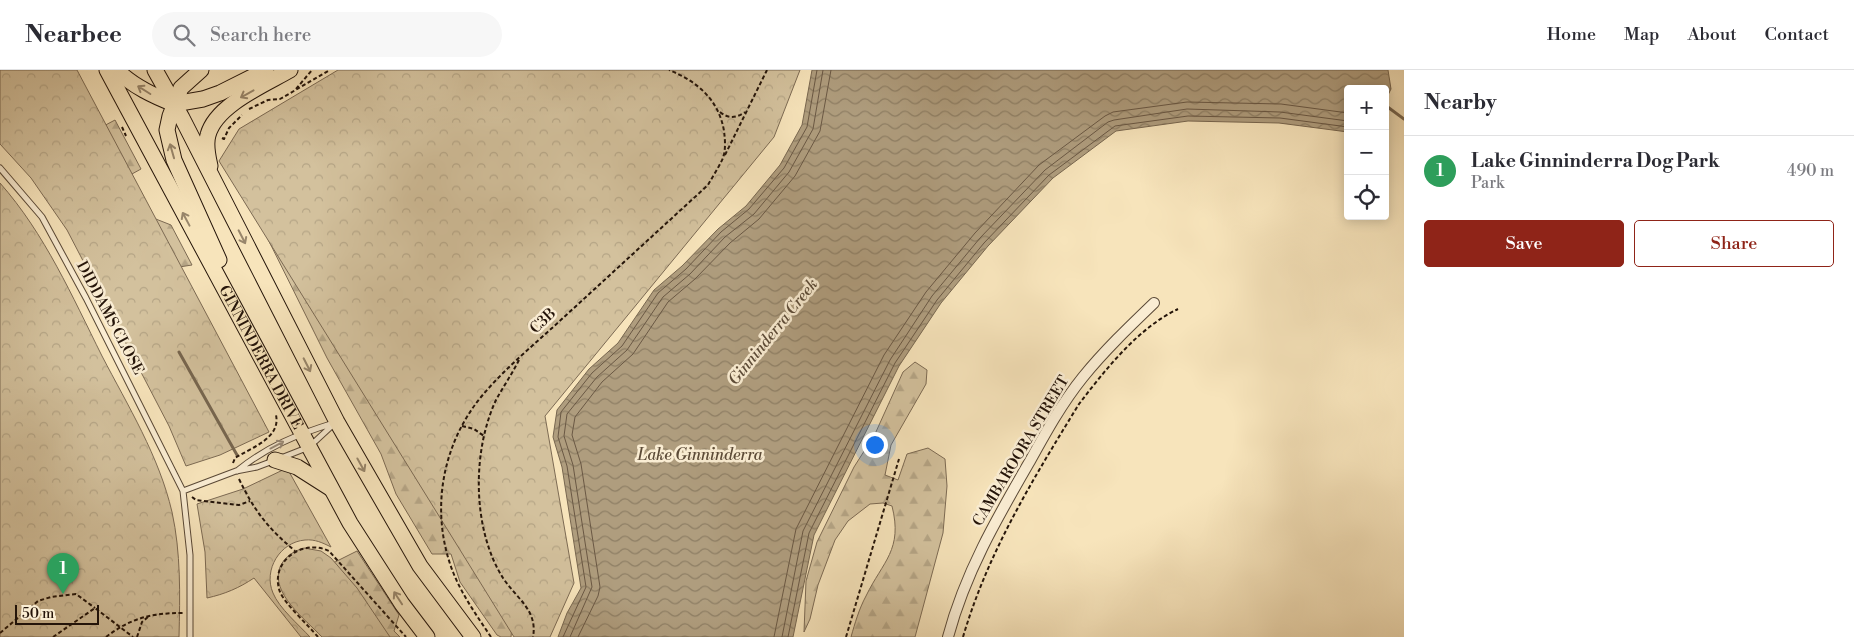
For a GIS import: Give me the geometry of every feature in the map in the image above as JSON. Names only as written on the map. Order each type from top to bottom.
[{"type":"main road","name":"GINNINDERRA DRIVE","points":[[107,70],[350,523],[402,604],[427,637]]},
{"type":"main road","points":[[117,70],[151,94],[174,104],[202,99],[220,93],[266,70]]},
{"type":"main road","points":[[155,70],[337,422],[420,566],[473,637]]},
{"type":"main road","points":[[200,70],[181,88],[174,104],[167,130],[174,160],[219,260],[251,338]]},
{"type":"main road","points":[[212,178],[208,152],[208,136],[214,122],[235,101],[290,70]]},
{"type":"main road","points":[[275,460],[297,467],[331,489]]},
{"type":"street","name":"CAMBAROORA STREET","points":[[948,637],[963,591],[985,540],[1060,408],[1084,376],[1124,332],[1154,303]]},
{"type":"lane","name":"DIDDAMS CLOSE","points":[[0,168],[42,217],[86,298],[183,491],[190,555],[190,637]]},
{"type":"lane","points":[[183,491],[236,471],[257,468],[309,447],[337,422]]},
{"type":"lane","points":[[236,471],[253,458],[302,433],[337,422]]},
{"type":"path","points":[[294,91],[312,70]]},
{"type":"path","points":[[224,139],[238,118],[246,111],[258,104],[280,99],[330,70]]},
{"type":"path","name":"C3B","points":[[491,637],[465,597],[453,573],[445,548],[441,521],[441,494],[445,468],[462,426],[482,397],[522,356],[708,185],[724,157],[725,134],[719,110],[714,101],[700,88],[679,74],[669,70]]},
{"type":"path","points":[[724,157],[767,70]]},
{"type":"path","points":[[719,110],[725,116],[734,117],[747,110]]},
{"type":"path","points":[[121,124],[129,139]]},
{"type":"path","points":[[963,637],[975,598],[999,543],[1079,404],[1105,371],[1141,334],[1156,321],[1178,309]]},
{"type":"path","points":[[522,356],[496,400],[484,436],[478,490],[482,520],[490,550],[503,578],[531,614],[534,627],[533,637]]},
{"type":"path","points":[[274,410],[277,420],[275,431],[233,461],[250,501],[271,531],[295,551]]},
{"type":"path","points":[[462,426],[474,429],[484,436]]},
{"type":"path","points":[[846,637],[898,459]]},
{"type":"path","points":[[183,491],[196,500],[239,506],[250,501]]},
{"type":"path","points":[[318,637],[283,597],[278,580],[280,569],[286,559],[295,551],[312,546],[329,550],[406,637]]},
{"type":"path","points":[[0,633],[38,601],[51,597],[76,594],[133,637]]},
{"type":"path","points":[[53,637],[95,608]]},
{"type":"path","points":[[106,637],[120,627],[150,615],[190,613]]},
{"type":"path","points":[[137,637],[142,622],[150,615]]},
{"type":"green space","points":[[0,70],[77,70],[269,432],[220,455],[186,466],[169,426],[67,230],[31,178],[0,144]]},
{"type":"green space","points":[[338,70],[800,70],[774,137],[545,416],[574,583],[550,637],[514,637],[219,161],[239,129]]},
{"type":"green space","points":[[115,120],[141,169],[121,180],[98,129]]},
{"type":"green space","points":[[0,183],[31,223],[57,266],[142,432],[159,471],[172,512],[177,543],[180,590],[179,637],[0,637]]},
{"type":"green space","points":[[249,201],[514,604],[511,637],[497,635],[460,582],[451,554],[432,554],[396,494],[381,454],[327,358]]},
{"type":"green space","points":[[133,210],[171,225],[192,265],[160,270]]},
{"type":"green space","points":[[915,362],[927,370],[926,384],[891,445],[885,475],[898,480],[907,454],[928,448],[945,459],[947,486],[943,533],[915,637],[851,637],[857,616],[893,545],[895,521],[892,506],[883,503],[870,504],[848,521],[835,540],[818,585],[810,619],[804,632],[806,581],[817,542],[854,467],[875,434],[903,372]]},
{"type":"green space","points":[[287,468],[331,547],[312,540],[296,542],[281,552],[272,567],[270,575],[270,584],[276,599],[310,637],[301,637],[254,578],[232,590],[207,598],[205,552],[197,504],[243,489]]},
{"type":"green space","points":[[304,548],[321,551],[331,558],[357,588],[390,637],[322,637],[299,614],[284,596],[278,577],[284,560],[293,552]]},
{"type":"green space","points":[[357,551],[399,615],[394,631],[400,637],[373,637],[322,562],[335,562]]},
{"type":"water","name":"Lake Ginninderra","points":[[812,70],[1388,70],[1391,89],[1389,93],[1389,85],[1344,85],[1344,131],[1279,123],[1188,121],[1116,131],[1053,178],[988,246],[941,303],[899,366],[814,535],[793,637],[558,637],[567,613],[581,588],[562,467],[553,437],[557,410],[589,369],[618,343],[654,290],[682,266],[718,229],[746,206],[780,165],[802,125]]},
{"type":"waterway","points":[[1389,108],[1404,119]]},
{"type":"waterway","points":[[179,352],[237,455]]},
{"type":"place","name":"Lake Ginninderra Dog Park","points":[[63,594]]},
{"type":"water label","name":"Ginninderra Creek","points":[[773,332]]}]
